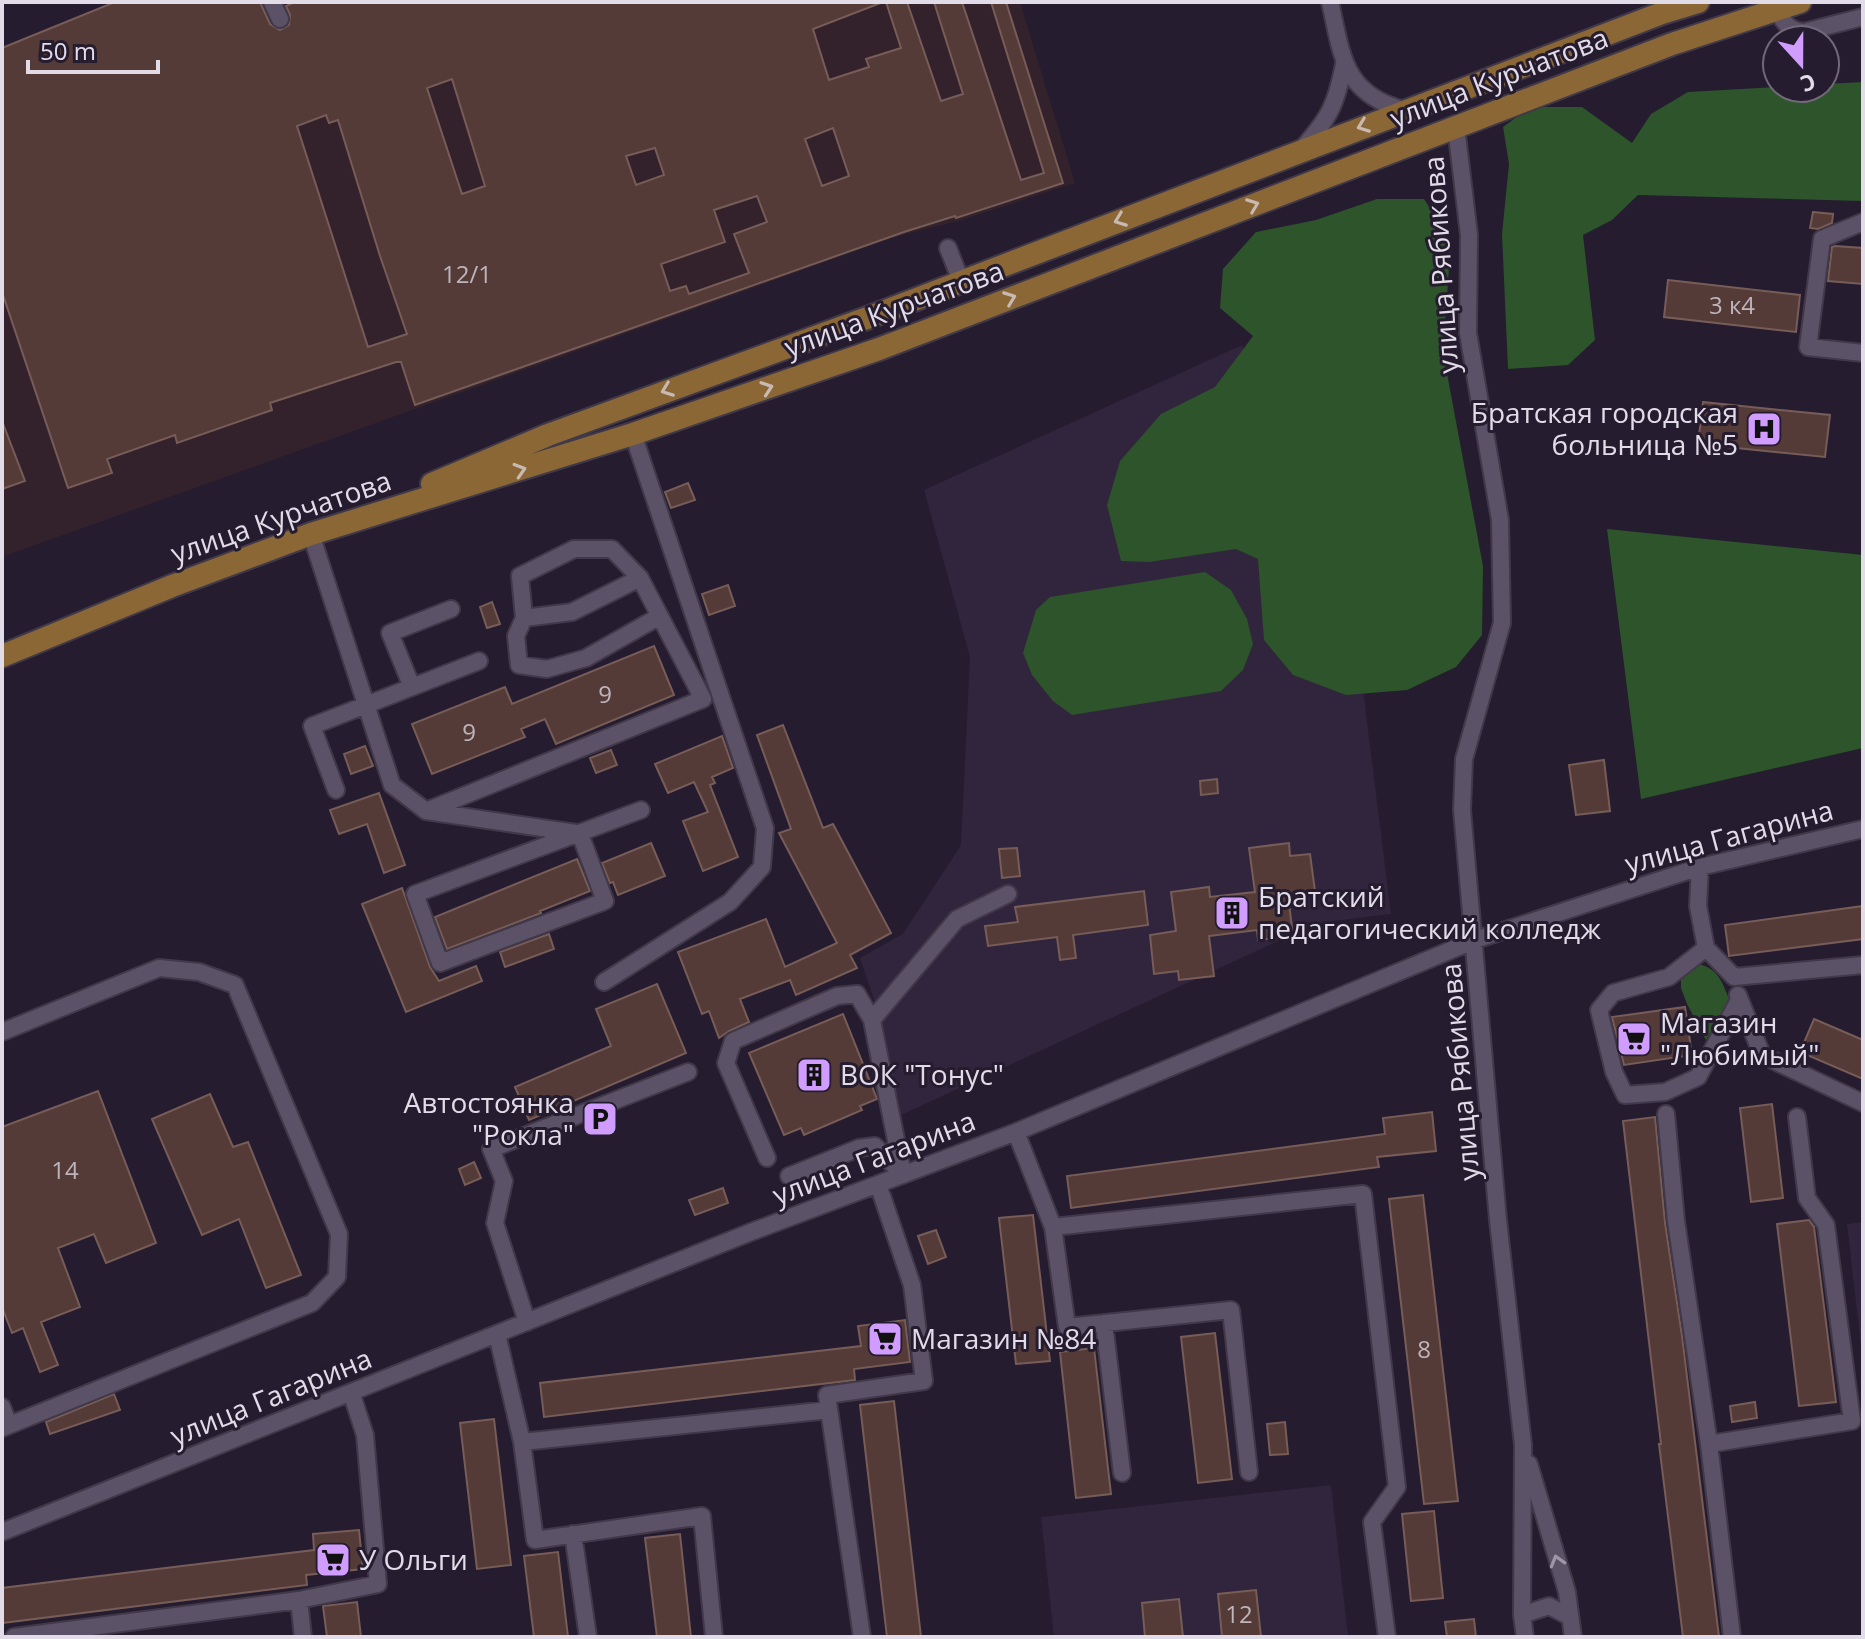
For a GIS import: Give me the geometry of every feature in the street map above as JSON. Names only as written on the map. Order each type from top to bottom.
[{"type":"main road","points":[[311,534],[548,435],[867,318],[1404,110],[1698,2]]},
{"type":"main road","name":"улица Курчатова","points":[[2,656],[172,586],[311,534],[633,434],[879,349],[1672,44],[1800,2]]},
{"type":"main road","points":[[1662,13],[1672,44]]},
{"type":"main road","points":[[867,318],[879,349]]},
{"type":"street","points":[[272,2],[280,19]]},
{"type":"street","points":[[1330,2],[1344,64],[1357,84],[1383,105],[1404,110]]},
{"type":"street","points":[[1776,9],[1787,26],[1804,32],[1863,17]]},
{"type":"street","points":[[1301,150],[1326,121],[1338,98],[1344,64]]},
{"type":"street","name":"улица Рябикова","points":[[1456,127],[1469,235],[1468,333],[1500,520],[1502,623],[1464,759],[1462,810],[1498,1220],[1523,1445],[1522,1615],[1525,1637]]},
{"type":"street","points":[[1863,222],[1822,239],[1808,347],[1863,353]]},
{"type":"street","points":[[948,248],[961,281]]},
{"type":"street","points":[[604,982],[730,902],[762,867],[765,828],[633,434]]},
{"type":"street","points":[[311,534],[392,785],[426,811],[580,834]]},
{"type":"street","points":[[426,811],[703,699],[660,616],[640,578],[612,549],[574,549],[520,576],[524,618],[516,636],[519,665],[547,669],[586,658],[660,616]]},
{"type":"street","points":[[524,618],[572,612],[640,578]]},
{"type":"street","points":[[412,687],[390,633],[451,609]]},
{"type":"street","points":[[336,790],[312,726],[479,661]]},
{"type":"street","points":[[580,834],[605,901],[440,963],[415,894],[641,810]]},
{"type":"street","name":"улица Гагарина","points":[[2,1532],[527,1322],[1016,1132],[1475,940],[1700,867],[1863,829]]},
{"type":"street","points":[[1700,867],[1698,906],[1706,948],[1734,977],[1739,1000],[1762,1055],[1863,1103]]},
{"type":"street","points":[[872,1020],[957,919],[1008,894]]},
{"type":"street","points":[[1706,948],[1669,977],[1613,993],[1599,1010],[1614,1072],[1625,1095],[1665,1092],[1698,1077],[1739,1000]]},
{"type":"street","points":[[1734,977],[1863,965]]},
{"type":"street","points":[[2,1032],[159,968],[199,972],[235,985],[339,1234],[337,1277],[312,1303],[6,1427],[2,1407]]},
{"type":"street","points":[[767,1158],[726,1063],[733,1041],[837,996],[857,994],[872,1020],[903,1175]]},
{"type":"street","points":[[527,1322],[495,1223],[504,1181],[491,1149],[688,1072]]},
{"type":"street","points":[[1666,1114],[1676,1221],[1709,1444],[1732,1637]]},
{"type":"street","points":[[1709,1444],[1852,1421],[1826,1225],[1807,1198],[1797,1117]]},
{"type":"street","points":[[1016,1132],[1053,1227],[1067,1327],[1231,1310],[1249,1472]]},
{"type":"street","points":[[789,1176],[859,1148],[875,1146],[903,1175]]},
{"type":"street","points":[[862,1637],[827,1395],[924,1381],[912,1285],[878,1184]]},
{"type":"street","points":[[1053,1227],[1363,1194],[1397,1487],[1372,1522],[1387,1637]]},
{"type":"street","points":[[1104,1323],[1122,1473]]},
{"type":"street","points":[[497,1334],[522,1442],[535,1540],[702,1516],[714,1637]]},
{"type":"street","points":[[14,1637],[299,1600],[378,1584],[365,1435],[351,1392]]},
{"type":"street","points":[[522,1442],[829,1410]]},
{"type":"street","name":"улица Рябикова","points":[[1523,1445],[1567,1592],[1573,1637]]},
{"type":"street","points":[[573,1534],[588,1637]]},
{"type":"street","points":[[299,1600],[303,1637]]},
{"type":"street","points":[[1522,1615],[1549,1606],[1570,1617]]},
{"type":"shaded area","points":[[115,2],[1020,2],[1075,183],[962,220],[895,237],[2,557],[2,48]]},
{"type":"shaded area","points":[[1242,345],[1356,634],[1391,914],[1317,923],[901,1115],[884,1029],[860,958],[903,934],[961,845],[970,657],[924,490]]},
{"type":"shaded area","points":[[1863,1222],[1863,1363],[1847,1224]]},
{"type":"shaded area","points":[[1331,1485],[1348,1637],[1054,1637],[1041,1517]]},
{"type":"green space","points":[[1863,82],[1863,201],[1638,195],[1612,220],[1583,235],[1595,340],[1568,365],[1508,369],[1502,234],[1509,164],[1503,127],[1530,107],[1582,107],[1632,143],[1651,114],[1688,92],[1761,88],[1761,104],[1841,104],[1841,83]]},
{"type":"green space","points":[[1377,199],[1424,199],[1451,241],[1443,352],[1483,566],[1482,635],[1456,667],[1407,690],[1346,695],[1293,675],[1264,640],[1258,559],[1236,549],[1149,562],[1121,561],[1107,505],[1120,461],[1161,414],[1215,387],[1253,336],[1220,308],[1223,269],[1256,232],[1316,220]]},
{"type":"green space","points":[[1607,529],[1863,555],[1863,748],[1641,799]]},
{"type":"green space","points":[[1205,572],[1231,590],[1247,619],[1253,644],[1243,670],[1221,691],[1072,715],[1053,701],[1032,675],[1023,653],[1036,610],[1050,597]]},
{"type":"green space","points":[[1696,963],[1714,972],[1730,1001],[1706,1040],[1681,988],[1681,975]]},
{"type":"building","points":[[115,2],[260,2],[270,24],[280,30],[289,25],[290,15],[286,6],[295,2],[883,2],[813,29],[829,80],[869,67],[866,59],[901,48],[886,2],[907,2],[941,101],[963,94],[934,2],[962,2],[1021,180],[1044,173],[991,2],[1006,2],[1063,183],[904,232],[415,405],[401,362],[396,362],[270,403],[272,410],[177,443],[175,435],[107,459],[112,473],[68,488],[2,292],[2,48]],"holes":[[[452,79],[485,186],[462,194],[427,88]],[[326,115],[329,123],[338,120],[407,334],[368,347],[297,126]],[[833,128],[849,176],[822,186],[805,139]],[[655,148],[664,175],[636,185],[626,156]],[[757,196],[767,222],[734,234],[749,273],[689,294],[686,286],[670,291],[661,264],[725,242],[714,210]]]},
{"type":"building","points":[[1813,212],[1833,214],[1832,223],[1818,229],[1810,228]]},
{"type":"building","points":[[1832,247],[1863,248],[1863,284],[1828,281]]},
{"type":"building","points":[[1668,280],[1800,295],[1796,332],[1664,317]]},
{"type":"building","name":"Братская городская больница №5","points":[[1703,402],[1830,415],[1825,457],[1698,444]]},
{"type":"building","points":[[2,421],[25,481],[2,489]]},
{"type":"building","points":[[688,483],[695,500],[671,508],[665,492]]},
{"type":"building","points":[[728,585],[735,606],[709,615],[702,594]]},
{"type":"building","points":[[492,602],[500,624],[487,628],[480,607]]},
{"type":"building","points":[[654,646],[674,695],[556,744],[545,719],[521,729],[525,737],[432,774],[412,724],[505,687],[512,704]]},
{"type":"building","points":[[783,725],[823,828],[833,824],[891,933],[850,955],[857,968],[796,995],[790,980],[740,999],[749,1022],[719,1038],[709,1011],[702,1014],[678,952],[766,919],[785,967],[837,943],[779,833],[791,829],[757,735]]},
{"type":"building","points":[[722,736],[733,768],[712,777],[715,783],[710,785],[738,857],[703,871],[683,821],[708,812],[694,782],[668,793],[655,764]]},
{"type":"building","points":[[365,746],[373,766],[351,774],[344,754]]},
{"type":"building","points":[[611,750],[617,765],[596,773],[590,758]]},
{"type":"building","points":[[1604,760],[1610,811],[1576,815],[1569,765]]},
{"type":"building","points":[[1217,779],[1218,793],[1201,795],[1200,781]]},
{"type":"building","points":[[379,793],[405,865],[384,873],[367,824],[339,834],[330,810]]},
{"type":"building","points":[[651,843],[665,876],[618,895],[602,863]]},
{"type":"building","name":"Братский педагогический колледж","points":[[1289,843],[1290,856],[1310,854],[1315,891],[1288,895],[1293,936],[1258,940],[1257,930],[1209,936],[1214,976],[1179,980],[1178,971],[1154,974],[1150,935],[1176,931],[1171,892],[1209,887],[1210,897],[1255,892],[1249,848]]},
{"type":"building","points":[[1017,848],[1020,876],[1002,878],[999,849]]},
{"type":"building","points":[[577,859],[590,891],[447,949],[435,917]]},
{"type":"building","points":[[402,888],[430,967],[439,981],[476,966],[482,981],[406,1012],[362,904]]},
{"type":"building","points":[[1144,891],[1148,925],[1073,935],[1076,958],[1060,960],[1057,937],[988,946],[985,926],[1018,922],[1015,907]]},
{"type":"building","points":[[1863,906],[1863,939],[1729,956],[1725,925]]},
{"type":"building","points":[[549,934],[554,949],[505,967],[500,952]]},
{"type":"building","points":[[657,984],[686,1053],[529,1120],[515,1087],[611,1046],[596,1009]]},
{"type":"building","points":[[1685,1007],[1692,1055],[1624,1065],[1612,1017]]},
{"type":"building","name":"ВОК \"Тонус\"","points":[[843,1014],[877,1099],[860,1106],[862,1110],[804,1135],[801,1128],[784,1135],[749,1053]]},
{"type":"building","points":[[1814,1019],[1863,1040],[1863,1079],[1800,1052]]},
{"type":"building","points":[[98,1091],[156,1243],[106,1263],[94,1234],[58,1248],[80,1307],[41,1322],[58,1365],[40,1372],[23,1328],[12,1333],[2,1307],[2,1127]]},
{"type":"building","points":[[210,1094],[233,1147],[248,1142],[301,1275],[266,1288],[239,1219],[202,1235],[152,1119]]},
{"type":"building","points":[[1772,1104],[1783,1198],[1751,1202],[1740,1108]]},
{"type":"building","points":[[1432,1112],[1436,1151],[1377,1157],[1379,1167],[1071,1208],[1067,1176],[1385,1134],[1383,1118]]},
{"type":"building","points":[[1655,1117],[1665,1223],[1719,1637],[1683,1637],[1659,1444],[1623,1121]]},
{"type":"building","points":[[474,1162],[481,1178],[465,1185],[459,1169]]},
{"type":"building","points":[[723,1188],[728,1203],[695,1215],[689,1200]]},
{"type":"building","points":[[1423,1195],[1458,1501],[1424,1504],[1389,1199]]},
{"type":"building","points":[[1033,1215],[1050,1361],[1016,1364],[999,1218]]},
{"type":"building","points":[[1809,1220],[1814,1227],[1836,1402],[1799,1406],[1777,1224]]},
{"type":"building","points":[[936,1230],[946,1257],[928,1264],[918,1236]]},
{"type":"building","points":[[905,1320],[910,1362],[854,1369],[855,1380],[544,1417],[540,1383],[861,1346],[858,1326]]},
{"type":"building","points":[[1215,1333],[1232,1479],[1198,1483],[1181,1337]]},
{"type":"building","points":[[1094,1348],[1111,1494],[1076,1498],[1060,1352]]},
{"type":"building","points":[[114,1394],[120,1410],[50,1434],[46,1422]]},
{"type":"building","points":[[894,1401],[921,1637],[887,1637],[860,1405]]},
{"type":"building","points":[[1755,1402],[1757,1418],[1732,1422],[1730,1406]]},
{"type":"building","points":[[494,1419],[511,1565],[477,1569],[460,1423]]},
{"type":"building","points":[[1285,1422],[1288,1454],[1270,1455],[1267,1424]]},
{"type":"building","points":[[1434,1511],[1443,1598],[1411,1601],[1402,1514]]},
{"type":"building","points":[[359,1530],[363,1569],[306,1575],[307,1585],[2,1623],[2,1588],[314,1550],[313,1534]]},
{"type":"building","points":[[680,1534],[691,1637],[657,1637],[645,1538]]},
{"type":"building","points":[[558,1552],[568,1637],[534,1637],[524,1556]]},
{"type":"building","points":[[1256,1590],[1261,1637],[1222,1637],[1218,1594]]},
{"type":"building","points":[[1179,1599],[1183,1637],[1145,1637],[1142,1603]]},
{"type":"building","points":[[357,1602],[361,1637],[327,1637],[323,1606]]},
{"type":"building","points":[[1474,1619],[1476,1637],[1447,1637],[1445,1622]]},
{"type":"place","name":"Братская городская больница №5","points":[[1764,429]]},
{"type":"place","name":"Братский педагогический колледж","points":[[1232,913]]},
{"type":"place","name":"Магазин \"Любимый\"","points":[[1634,1039]]},
{"type":"place","name":"ВОК \"Тонус\"","points":[[814,1075]]},
{"type":"place","name":"Автостоянка \"Рокла\"","points":[[600,1119]]},
{"type":"place","name":"Магазин №84","points":[[885,1339]]},
{"type":"place","name":"У Ольги","points":[[333,1560]]}]
